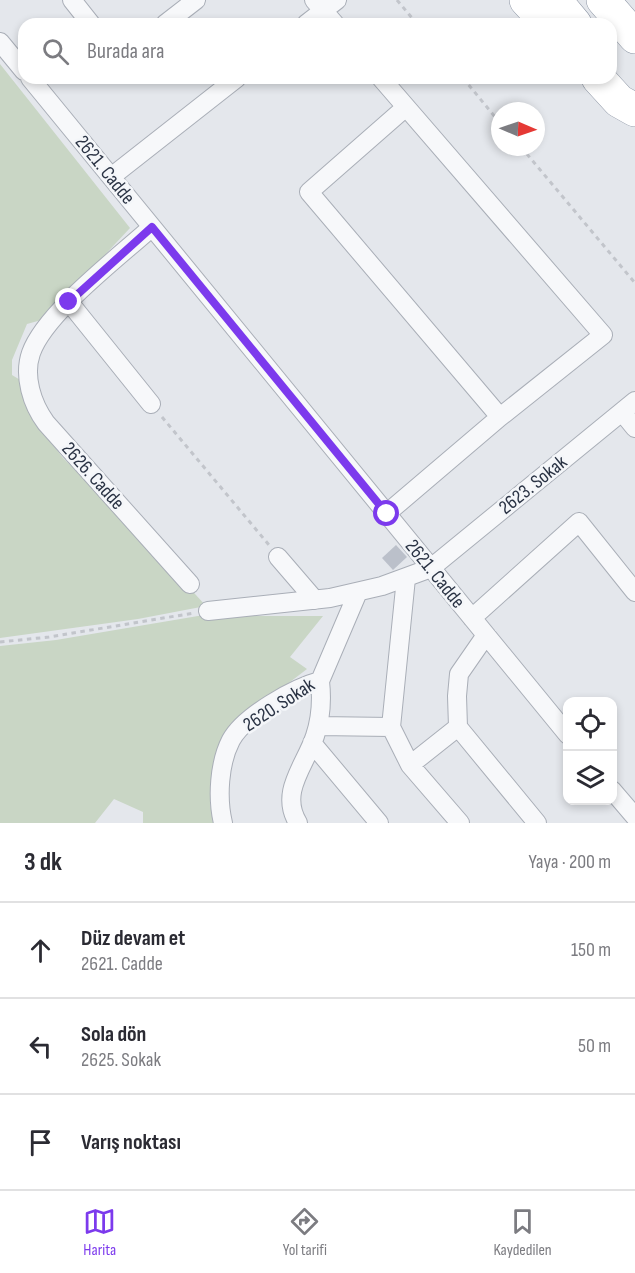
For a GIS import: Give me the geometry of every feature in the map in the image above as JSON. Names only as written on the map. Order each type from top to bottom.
[{"type":"highway","points":[[526,0],[542,18]]},
{"type":"highway","points":[[555,0],[570,18]]},
{"type":"highway","points":[[603,0],[635,37]]},
{"type":"highway","points":[[626,0],[635,12]]},
{"type":"highway","points":[[617,74],[635,96]]},
{"type":"highway","points":[[603,84],[619,101],[635,110]]},
{"type":"street","points":[[72,0],[87,18]]},
{"type":"street","points":[[173,18],[196,0]]},
{"type":"street","points":[[314,18],[327,9]]},
{"type":"street","points":[[0,42],[18,64]]},
{"type":"street","name":"2621. Cadde","points":[[35,84],[563,730]]},
{"type":"street","points":[[111,177],[229,84]]},
{"type":"street","points":[[386,84],[603,335],[500,417],[387,514]]},
{"type":"street","points":[[406,107],[309,192],[500,417]]},
{"type":"street","points":[[151,404],[69,302],[152,227]]},
{"type":"street","name":"2626. Cadde","points":[[69,302],[48,325],[31,352],[28,371],[37,409],[45,423],[190,584]]},
{"type":"street","points":[[629,406],[635,428]]},
{"type":"street","name":"2623. Sokak","points":[[431,568],[629,406]]},
{"type":"street","points":[[472,618],[579,522],[635,592]]},
{"type":"street","points":[[278,557],[315,600]]},
{"type":"street","points":[[208,610],[315,600],[358,592],[431,568]]},
{"type":"street","points":[[406,578],[391,727],[410,765],[460,823]]},
{"type":"street","name":"2620. Sokak","points":[[223,823],[220,804],[222,774],[227,752],[237,732],[288,694],[320,681],[358,592]]},
{"type":"street","points":[[486,635],[459,674],[458,727],[537,823]]},
{"type":"street","points":[[298,823],[291,808],[292,792],[315,734],[321,704],[320,681]]},
{"type":"street","points":[[315,734],[391,727]]},
{"type":"street","points":[[410,765],[458,727]]},
{"type":"street","points":[[315,734],[379,823]]},
{"type":"street","points":[[617,796],[635,817]]},
{"type":"path","points":[[397,0],[412,18]]},
{"type":"path","points":[[468,84],[491,112]]},
{"type":"path","points":[[528,156],[635,283]]},
{"type":"path","points":[[151,404],[278,557]]},
{"type":"path","points":[[0,642],[49,637],[208,610]]},
{"type":"green space","points":[[0,64],[130,228],[45,319],[27,324],[12,360],[12,375],[22,381],[39,426],[63,458],[121,513],[206,606],[138,619],[0,638]]},
{"type":"green space","points":[[198,616],[323,616],[290,657],[307,669],[226,731],[217,754],[210,803],[213,823],[143,823],[143,812],[114,799],[95,823],[0,823],[0,646],[56,640]]},
{"type":"building","points":[[396,545],[407,557],[393,570],[382,558]]},
{"type":"route","points":[[69,302],[152,227],[387,514]]}]
